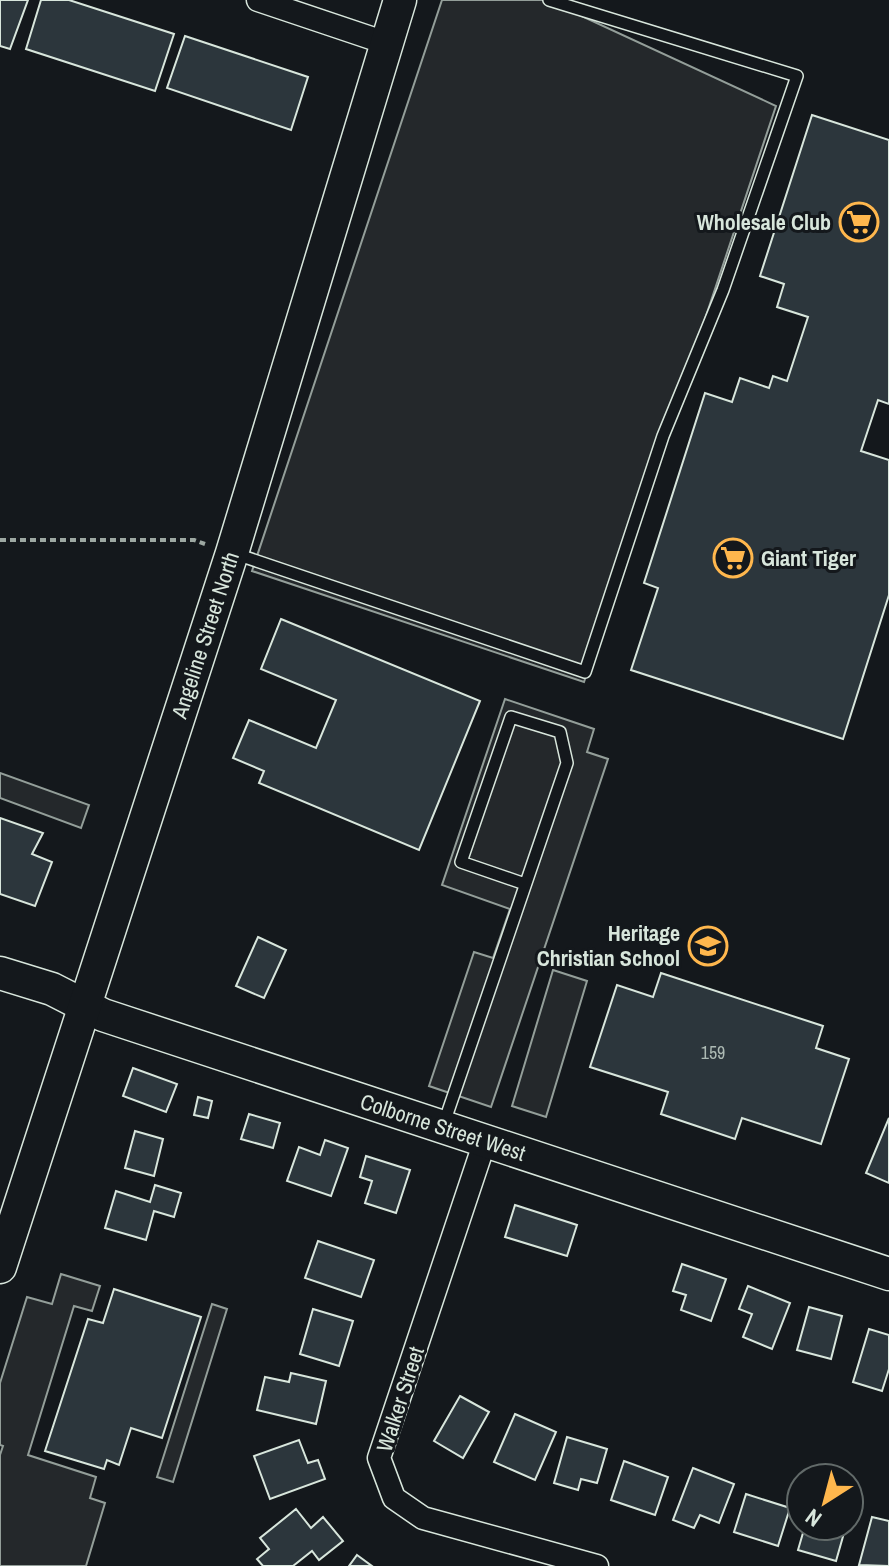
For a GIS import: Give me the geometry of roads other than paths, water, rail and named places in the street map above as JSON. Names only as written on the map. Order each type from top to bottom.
[{"type":"main road","name":"Angeline Street North","points":[[0,1267],[232,553],[400,0]]},
{"type":"main road","name":"Colborne Street West","points":[[0,973],[52,989],[103,1015],[889,1274]]},
{"type":"street","points":[[258,0],[386,43]]},
{"type":"street","name":"Walker Street","points":[[485,1141],[379,1458],[394,1498],[423,1518],[597,1566]]},
{"type":"lane","points":[[232,553],[585,672],[663,436],[723,290],[797,76],[549,0]]},
{"type":"lane","points":[[442,1127],[567,763],[560,732],[511,717],[461,862],[525,884]]},
{"type":"place","name":"Wholesale Club","points":[[859,222]]},
{"type":"place","name":"Giant Tiger","points":[[733,558]]},
{"type":"place","name":"Heritage Christian School","points":[[708,946]]}]
